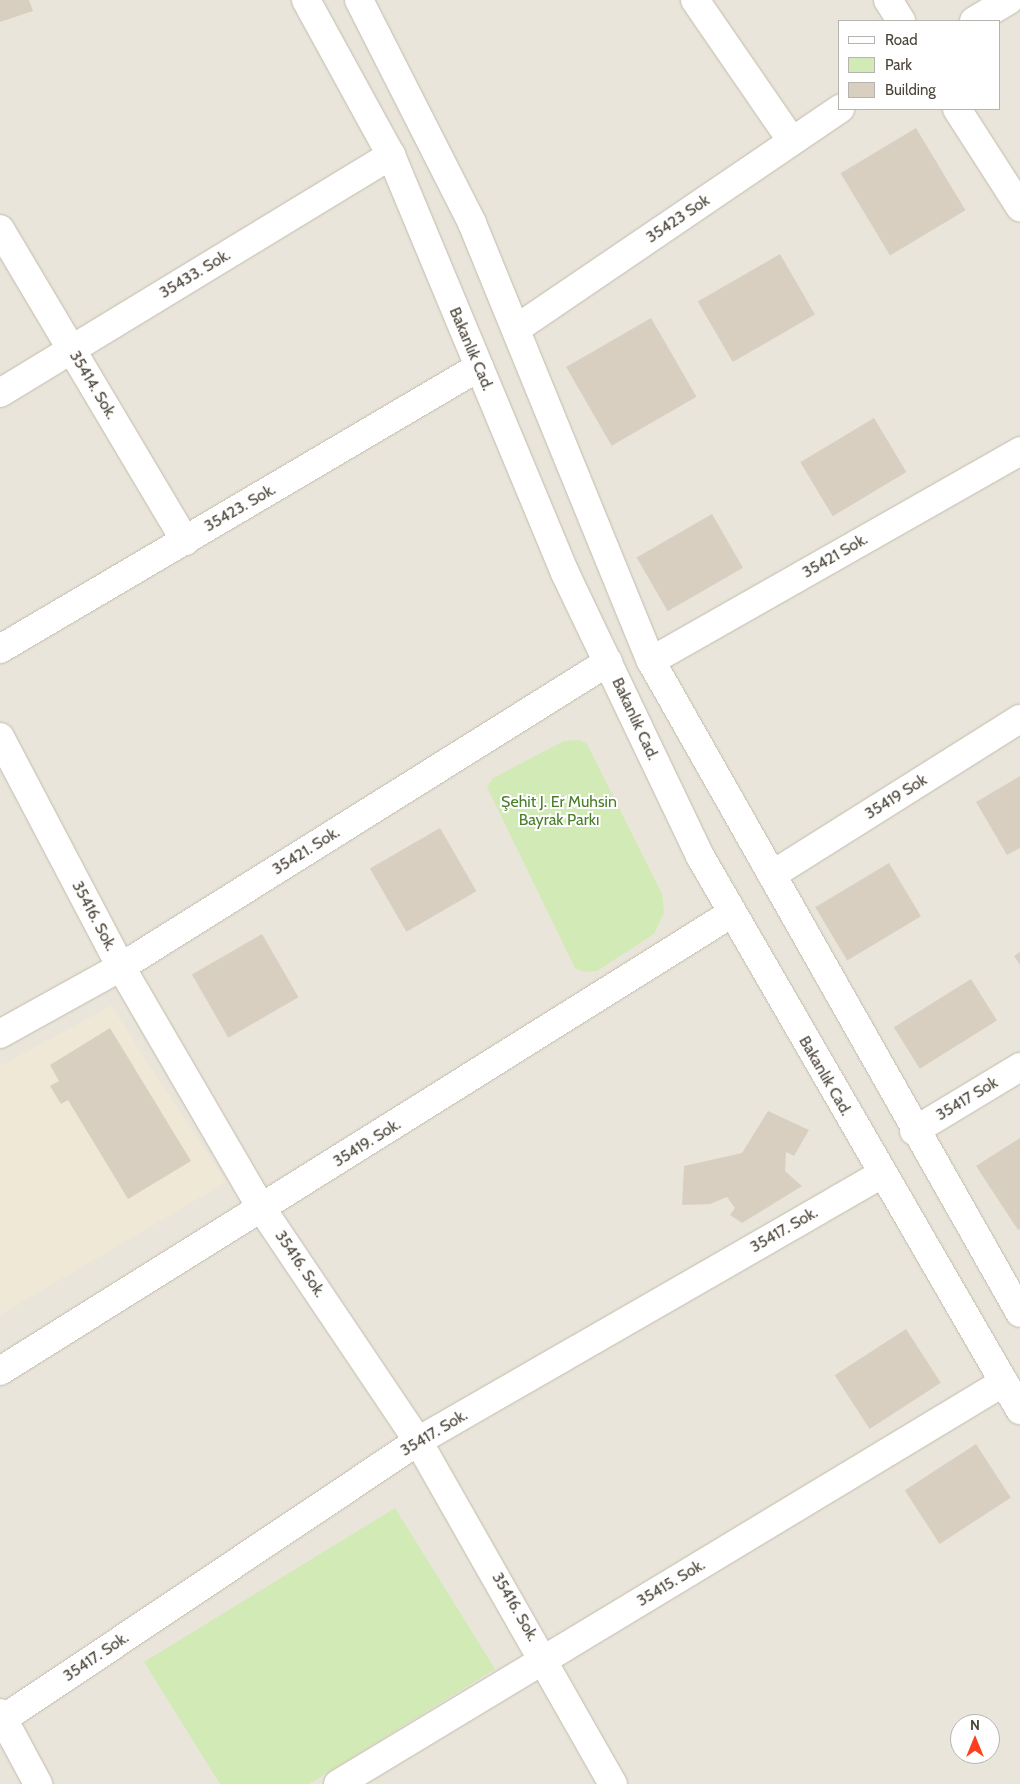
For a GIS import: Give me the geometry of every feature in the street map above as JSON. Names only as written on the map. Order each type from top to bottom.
[{"type":"street","name":"Bakanlık Cad.","points":[[306,0],[391,155],[479,367],[608,662],[700,856],[1020,1410]]},
{"type":"street","points":[[359,0],[472,223],[651,661],[772,874],[914,1131],[1020,1313]]},
{"type":"street","points":[[694,0],[792,141]]},
{"type":"street","points":[[888,0],[900,20]]},
{"type":"street","points":[[976,20],[1009,0]]},
{"type":"street","name":"35423 Sok","points":[[516,329],[838,110]]},
{"type":"street","points":[[958,110],[1020,207]]},
{"type":"street","name":"35433. Sok.","points":[[0,393],[391,155]]},
{"type":"street","name":"35414. Sok.","points":[[0,229],[184,541]]},
{"type":"street","name":"35423. Sok.","points":[[0,649],[479,367]]},
{"type":"street","name":"35421 Sok.","points":[[651,661],[1020,451]]},
{"type":"street","name":"35421. Sok.","points":[[0,1034],[121,967],[608,662]]},
{"type":"street","name":"35419 Sok","points":[[772,874],[1020,719]]},
{"type":"street","name":"35416. Sok.","points":[[1,740],[121,967],[262,1208],[418,1442],[544,1659],[613,1784]]},
{"type":"street","name":"35419. Sok.","points":[[0,1371],[732,913]]},
{"type":"street","name":"35417 Sok","points":[[914,1131],[1020,1067]]},
{"type":"street","name":"35417. Sok.","points":[[2,1716],[418,1442],[882,1174]]},
{"type":"street","name":"35415. Sok.","points":[[338,1784],[1004,1382]]},
{"type":"street","points":[[2,1716],[38,1784]]},
{"type":"shaded area","points":[[0,0],[1020,0],[1020,1784],[0,1784]]},
{"type":"shaded area","points":[[111,1006],[226,1182],[0,1315],[0,1066]]},
{"type":"green space","name":"Şehit J. Er Muhsin Bayrak Parkı","points":[[580,740],[587,744],[662,894],[664,912],[654,934],[597,971],[584,972],[575,968],[487,787],[493,778],[564,741]]},
{"type":"green space","points":[[395,1508],[495,1669],[309,1784],[220,1784],[144,1662]]},
{"type":"building","points":[[0,0],[29,0],[33,11],[0,22]]},
{"type":"building","points":[[916,128],[965,210],[890,256],[841,173]]},
{"type":"building","points":[[780,254],[815,315],[733,362],[698,302]]},
{"type":"building","points":[[651,318],[696,397],[612,446],[566,367]]},
{"type":"building","points":[[874,418],[906,472],[833,516],[800,462]]},
{"type":"building","points":[[712,514],[743,568],[668,611],[637,558]]},
{"type":"building","points":[[1020,776],[1020,848],[1007,855],[976,802]]},
{"type":"building","points":[[440,828],[476,891],[406,932],[370,868]]},
{"type":"building","points":[[889,863],[921,916],[847,960],[815,907]]},
{"type":"building","points":[[262,934],[298,997],[228,1038],[192,974]]},
{"type":"building","points":[[1020,952],[1020,965],[1014,956]]},
{"type":"building","points":[[971,979],[997,1021],[920,1069],[894,1027]]},
{"type":"building","points":[[110,1028],[191,1161],[128,1199],[68,1100],[61,1104],[50,1086],[59,1081],[50,1065]]},
{"type":"building","points":[[768,1111],[809,1130],[794,1156],[786,1152],[785,1171],[802,1186],[742,1223],[730,1215],[735,1208],[727,1197],[710,1204],[682,1205],[684,1166],[742,1153]]},
{"type":"building","points":[[1020,1138],[1020,1229],[1018,1230],[976,1166]]},
{"type":"building","points":[[906,1329],[941,1383],[870,1429],[835,1375]]},
{"type":"building","points":[[976,1444],[1011,1498],[940,1544],[905,1490]]}]
